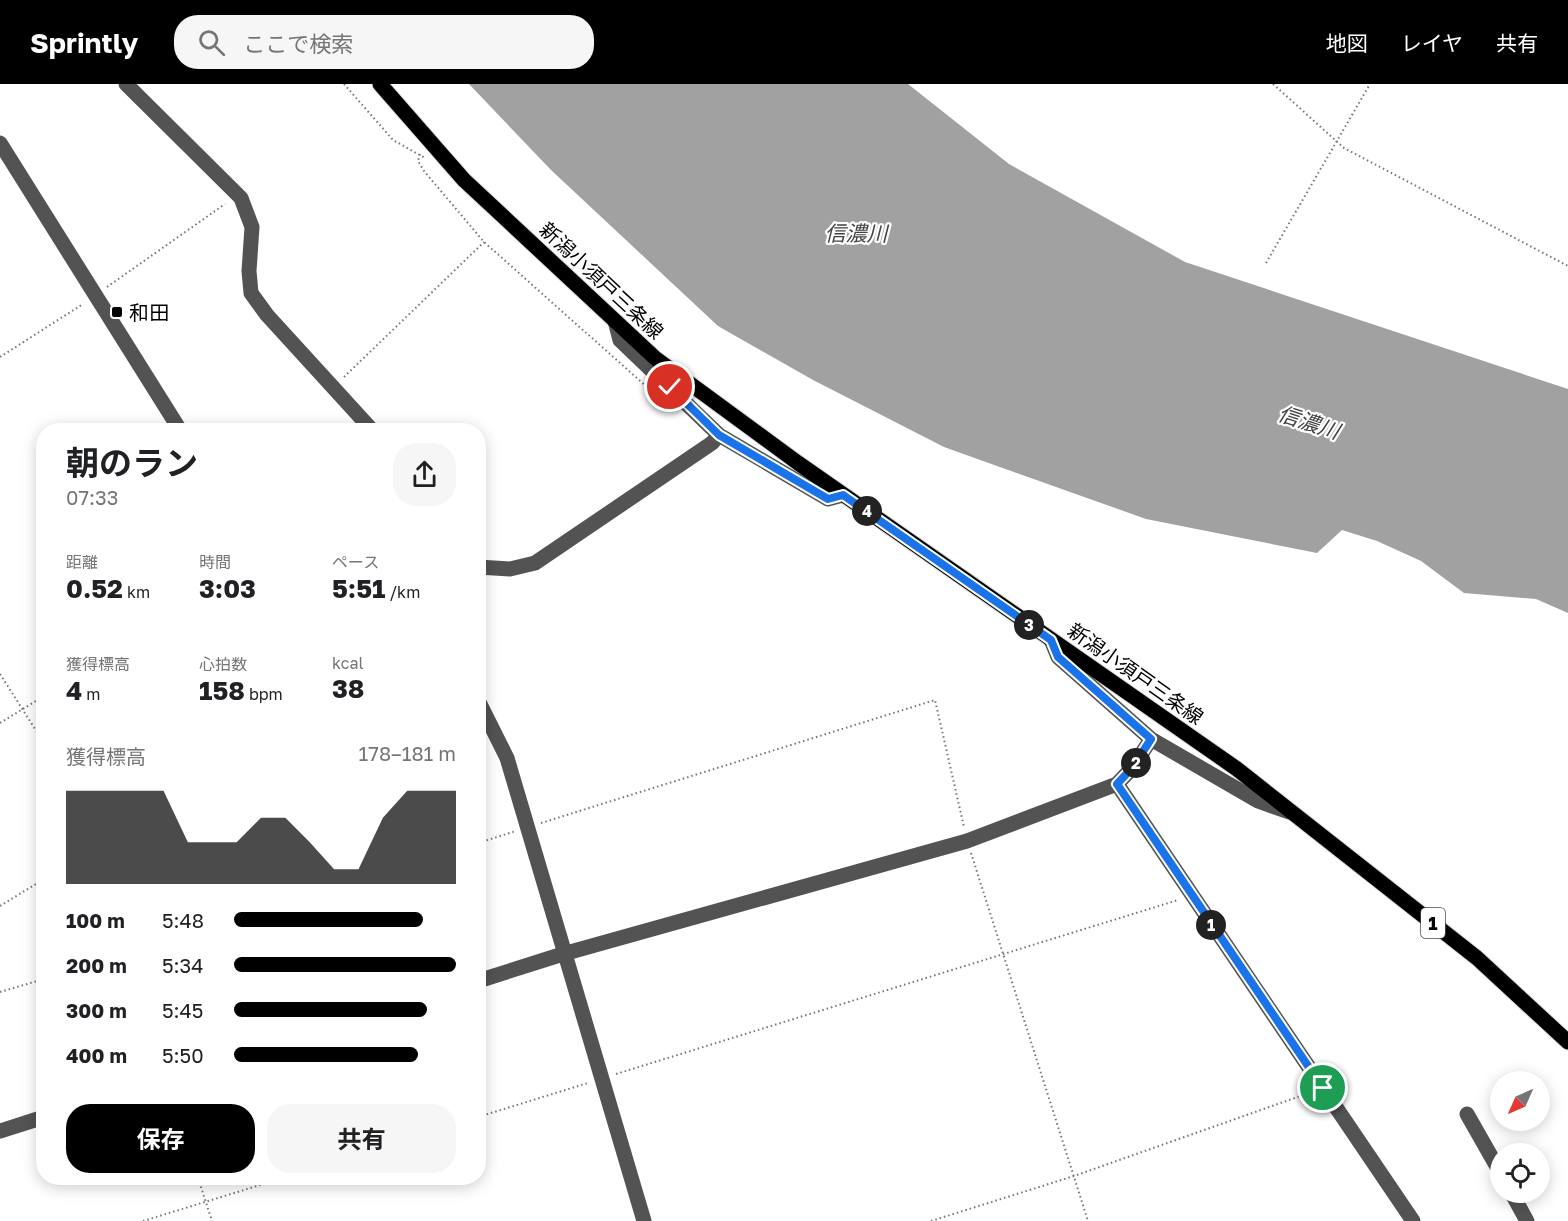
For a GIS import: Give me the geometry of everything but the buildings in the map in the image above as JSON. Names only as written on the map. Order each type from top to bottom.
[{"type":"main road","name":"新潟小須戸三条線","points":[[380,84],[464,180],[655,358],[843,495],[1237,769],[1477,958],[1568,1042]]},
{"type":"street","points":[[126,84],[237,195],[246,207],[252,227],[249,271],[251,293],[267,315],[365,423]]},
{"type":"street","points":[[0,143],[176,423]]},
{"type":"street","points":[[615,321],[620,340],[719,435],[828,499],[843,495]]},
{"type":"street","points":[[486,568],[510,569],[535,563],[712,443],[719,435]]},
{"type":"street","points":[[1051,640],[1058,657],[1151,739],[1258,801],[1292,813]]},
{"type":"street","points":[[486,716],[507,758],[563,954],[644,1221]]},
{"type":"street","points":[[486,978],[563,954],[967,841],[1117,784],[1133,767],[1151,739]]},
{"type":"street","points":[[1117,784],[1413,1221]]},
{"type":"street","points":[[1467,1114],[1490,1154]]},
{"type":"street","points":[[0,1131],[36,1120]]},
{"type":"street","points":[[1517,1203],[1527,1221]]},
{"type":"path","points":[[344,84],[393,140],[420,154],[429,162]]},
{"type":"path","points":[[1273,84],[1335,142],[1568,267]]},
{"type":"path","points":[[1266,263],[1370,84]]},
{"type":"path","points":[[420,154],[418,161],[423,171],[484,242],[658,398]]},
{"type":"path","points":[[0,357],[96,295],[237,195]]},
{"type":"path","points":[[332,388],[484,242]]},
{"type":"path","points":[[0,674],[36,731]]},
{"type":"path","points":[[486,841],[935,700],[967,841],[1088,1221]]},
{"type":"path","points":[[0,723],[36,701]]},
{"type":"path","points":[[0,906],[36,884]]},
{"type":"path","points":[[486,1115],[1191,896]]},
{"type":"path","points":[[0,992],[36,981]]},
{"type":"path","points":[[931,1221],[1074,1176],[1323,1088]]},
{"type":"path","points":[[200,1185],[212,1221]]},
{"type":"path","points":[[143,1221],[261,1185]]},
{"type":"water","name":"信濃川","points":[[469,84],[908,84],[1009,164],[1185,262],[1568,389],[1568,613],[1536,599],[1464,593],[1421,561],[1377,541],[1342,530],[1317,553],[1146,519],[944,447],[813,380],[718,326],[551,170]]},
{"type":"place","name":"和田","points":[[117,312]]},
{"type":"route","points":[[670,387],[719,435],[828,499],[843,495],[1051,640],[1058,657],[1151,739],[1133,767],[1117,784],[1323,1088]]}]
